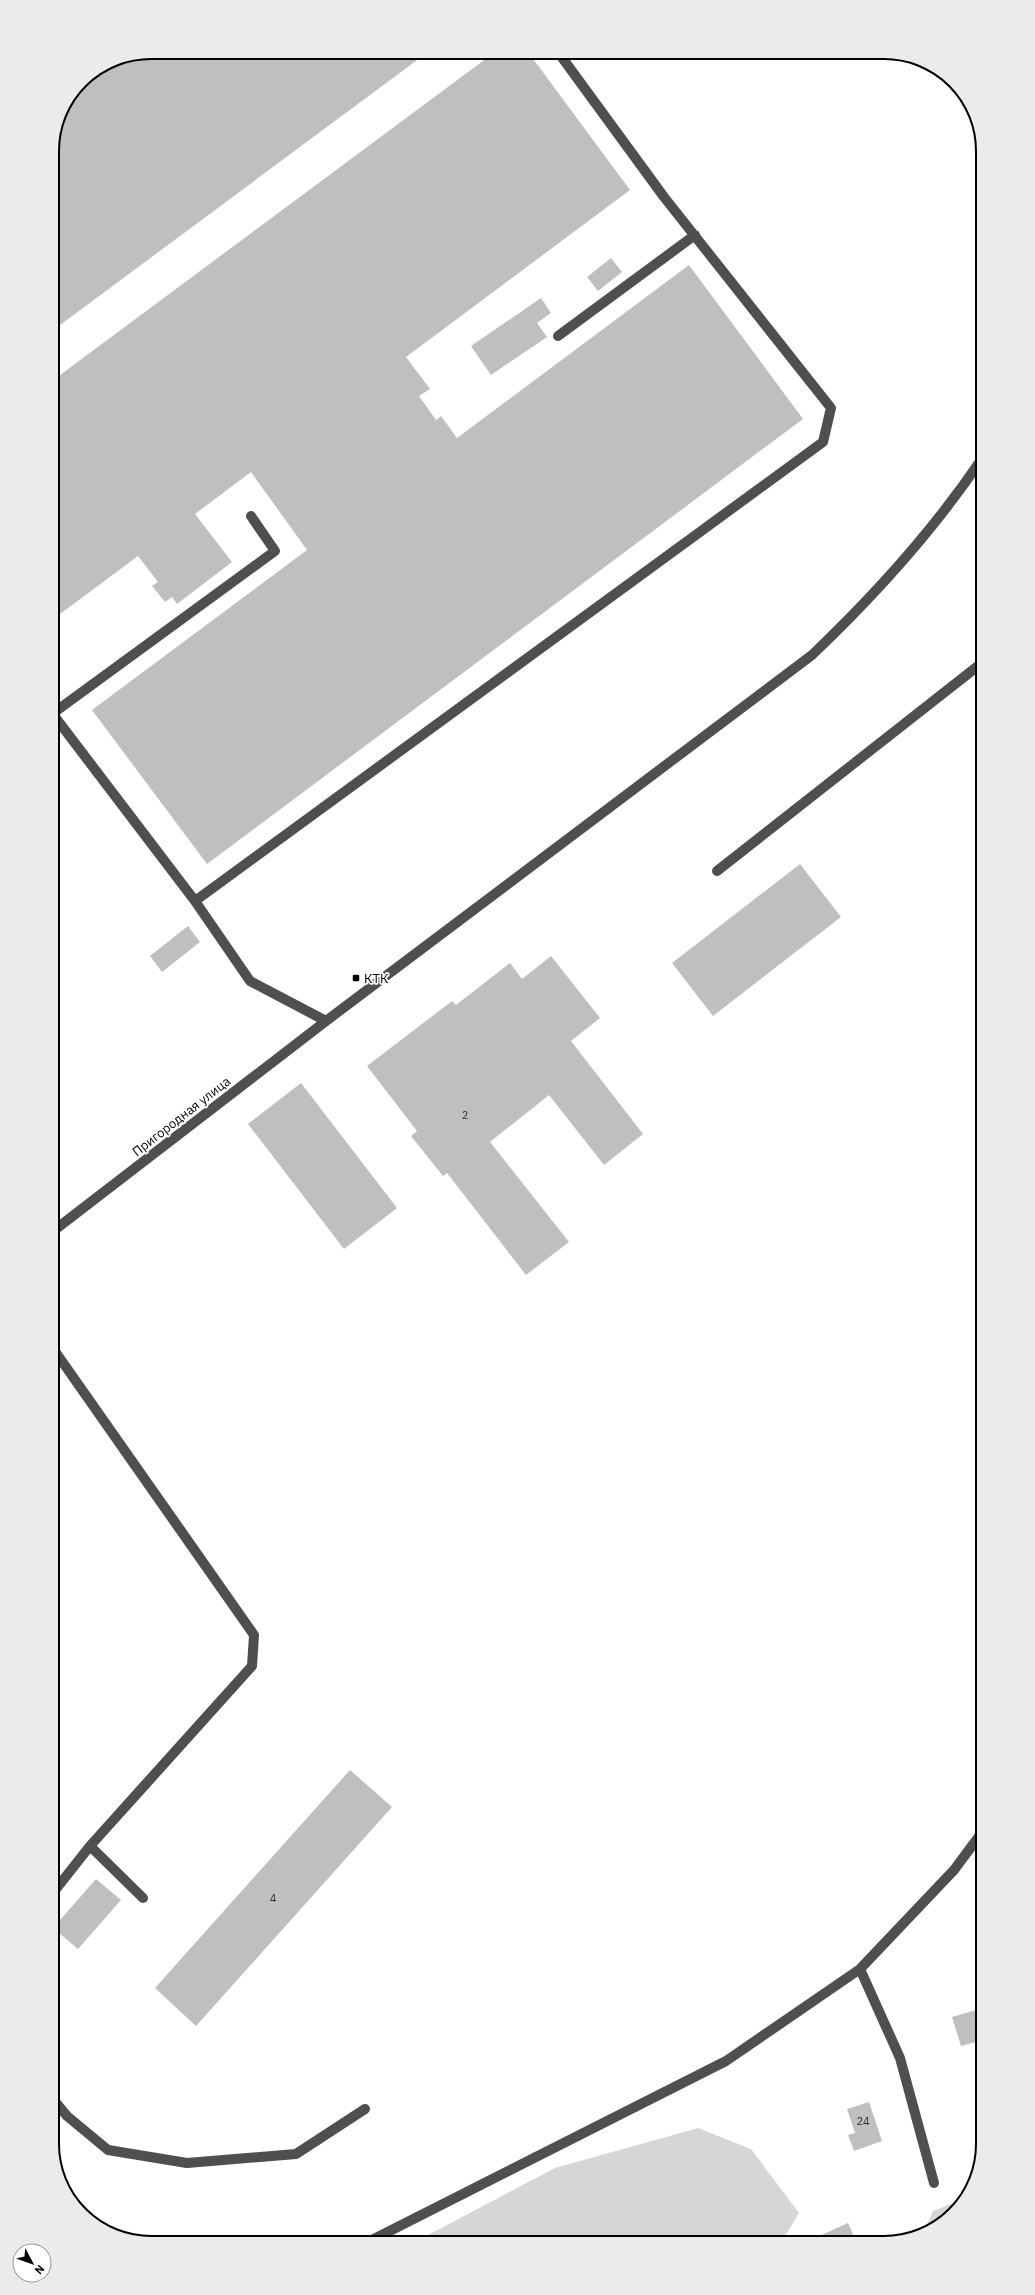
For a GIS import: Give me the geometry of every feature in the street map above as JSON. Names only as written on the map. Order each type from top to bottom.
[{"type":"street","points":[[195,901],[823,442],[831,408],[694,235],[563,59]]},
{"type":"street","points":[[558,336],[694,235]]},
{"type":"street","name":"Пригородная улица","points":[[59,1227],[326,1021],[812,654],[863,606],[917,546],[976,466]]},
{"type":"street","points":[[59,708],[275,551],[251,516]]},
{"type":"street","points":[[717,871],[976,668]]},
{"type":"street","points":[[59,722],[195,901],[250,981],[326,1021]]},
{"type":"street","points":[[59,1357],[254,1635],[252,1666],[90,1846],[59,1885]]},
{"type":"street","points":[[380,2236],[726,2061],[860,1969],[954,1870],[976,1840]]},
{"type":"street","points":[[90,1846],[143,1898]]},
{"type":"street","points":[[860,1969],[900,2058],[934,2183]]},
{"type":"street","points":[[59,2106],[67,2116],[108,2150],[187,2163],[296,2154],[365,2109]]},
{"type":"shaded area","points":[[698,2128],[751,2149],[799,2213],[785,2236],[426,2236],[555,2168]]},
{"type":"shaded area","points":[[955,2202],[940,2217],[927,2226],[933,2211]]},
{"type":"building","points":[[145,59],[419,59],[59,326],[59,145],[62,127],[71,105],[82,90],[100,74],[127,62]]},
{"type":"building","points":[[486,59],[533,59],[630,190],[406,357],[430,389],[419,396],[436,420],[441,416],[457,438],[689,265],[803,419],[207,864],[92,710],[307,550],[251,472],[195,514],[232,562],[177,604],[172,597],[165,602],[152,586],[158,582],[138,556],[59,615],[59,376]]},
{"type":"building","points":[[611,258],[622,272],[598,291],[587,277]]},
{"type":"building","points":[[541,298],[551,313],[537,323],[547,337],[491,375],[471,346]]},
{"type":"building","points":[[800,864],[841,917],[713,1016],[672,963]]},
{"type":"building","points":[[188,926],[200,942],[162,972],[150,956]]},
{"type":"building","points":[[551,956],[600,1018],[571,1041],[643,1134],[604,1165],[549,1095],[490,1142],[569,1242],[526,1275],[447,1173],[443,1176],[411,1136],[417,1131],[367,1066],[452,1001],[456,1005],[510,963],[522,979]]},
{"type":"building","points":[[301,1083],[397,1208],[344,1249],[248,1124]]},
{"type":"building","points":[[350,1770],[392,1807],[196,2026],[155,1988]]},
{"type":"building","points":[[96,1879],[121,1900],[78,1949],[59,1933],[59,1921]]},
{"type":"building","points":[[976,2010],[976,2042],[961,2046],[952,2017]]},
{"type":"building","points":[[869,2102],[882,2141],[854,2151],[848,2135],[855,2133],[847,2109]]},
{"type":"building","points":[[848,2223],[854,2236],[819,2236]]},
{"type":"place","name":"КТК","points":[[356,978]]}]
